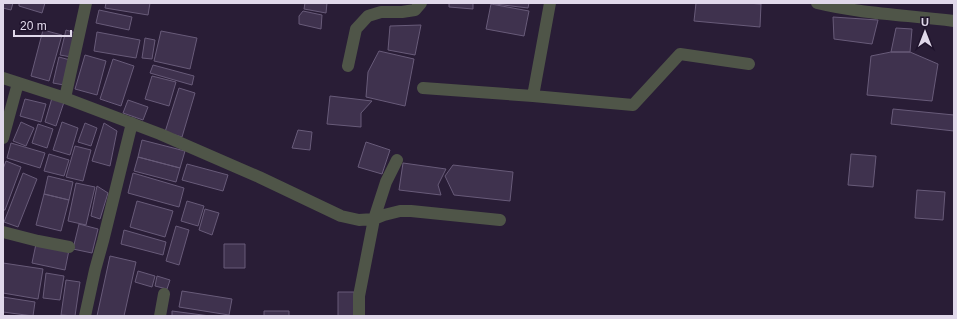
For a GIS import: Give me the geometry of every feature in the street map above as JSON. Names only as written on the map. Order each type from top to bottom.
[{"type":"street","points":[[65,98],[86,3]]},
{"type":"street","points":[[348,66],[356,29],[368,16],[381,12],[402,12],[415,10],[421,3]]},
{"type":"street","points":[[533,96],[550,3]]},
{"type":"street","points":[[817,3],[868,12],[954,21]]},
{"type":"street","points":[[423,88],[633,105],[680,54],[749,64]]},
{"type":"street","points":[[3,78],[65,98],[160,134],[259,176],[341,216],[359,220],[374,219],[400,211],[411,211],[500,220]]},
{"type":"street","points":[[3,138],[18,83]]},
{"type":"street","points":[[86,316],[95,270],[132,123]]},
{"type":"street","points":[[359,316],[359,296],[374,219],[386,182],[397,160]]},
{"type":"street","points":[[3,232],[69,247]]},
{"type":"street","points":[[160,316],[164,294]]},
{"type":"building","points":[[3,3],[13,3],[11,10],[3,8]]},
{"type":"building","points":[[19,3],[45,3],[42,13],[19,6]]},
{"type":"building","points":[[106,3],[150,3],[148,15],[105,8]]},
{"type":"building","points":[[305,3],[327,3],[326,13],[304,9]]},
{"type":"building","points":[[449,3],[473,3],[473,9],[449,7]]},
{"type":"building","points":[[495,3],[529,3],[528,8]]},
{"type":"building","points":[[696,3],[761,4],[760,27],[694,21]]},
{"type":"building","points":[[491,4],[529,11],[524,36],[486,29]]},
{"type":"building","points":[[99,10],[132,17],[129,30],[96,23]]},
{"type":"building","points":[[303,11],[322,15],[321,29],[299,24],[299,16]]},
{"type":"building","points":[[833,17],[878,20],[872,44],[834,39]]},
{"type":"building","points":[[421,25],[415,55],[388,50],[390,26]]},
{"type":"building","points":[[896,28],[912,29],[910,52],[891,52]]},
{"type":"building","points":[[43,30],[62,35],[49,81],[31,76]]},
{"type":"building","points":[[66,30],[76,33],[71,57],[60,55]]},
{"type":"building","points":[[161,31],[197,38],[190,69],[154,61]]},
{"type":"building","points":[[97,32],[140,40],[136,58],[94,51]]},
{"type":"building","points":[[145,38],[155,40],[152,59],[142,58]]},
{"type":"building","points":[[379,51],[414,59],[405,106],[366,97],[368,72]]},
{"type":"building","points":[[891,52],[910,52],[938,64],[932,101],[867,95],[871,56]]},
{"type":"building","points":[[85,55],[106,61],[97,95],[75,89]]},
{"type":"building","points":[[59,57],[70,60],[64,85],[53,83]]},
{"type":"building","points":[[113,59],[134,66],[121,106],[100,99]]},
{"type":"building","points":[[153,65],[194,76],[192,85],[150,73]]},
{"type":"building","points":[[152,76],[176,82],[169,106],[145,99]]},
{"type":"building","points":[[179,88],[195,93],[182,137],[165,132]]},
{"type":"building","points":[[330,96],[372,101],[361,113],[361,127],[327,124]]},
{"type":"building","points":[[52,98],[64,102],[56,126],[45,122]]},
{"type":"building","points":[[25,99],[46,104],[41,122],[20,116]]},
{"type":"building","points":[[128,100],[148,107],[143,120],[123,113]]},
{"type":"building","points":[[893,109],[954,115],[954,131],[891,124]]},
{"type":"building","points":[[21,122],[34,128],[26,146],[13,141]]},
{"type":"building","points":[[62,122],[78,128],[70,155],[53,150]]},
{"type":"building","points":[[85,123],[97,128],[91,146],[78,142]]},
{"type":"building","points":[[104,123],[117,131],[110,166],[92,161]]},
{"type":"building","points":[[38,124],[53,129],[47,148],[32,143]]},
{"type":"building","points":[[298,130],[312,132],[310,150],[292,148]]},
{"type":"building","points":[[142,140],[185,151],[180,168],[138,157]]},
{"type":"building","points":[[366,142],[390,150],[382,174],[358,167]]},
{"type":"building","points":[[11,143],[45,153],[40,168],[7,158]]},
{"type":"building","points":[[75,146],[91,150],[83,181],[66,177]]},
{"type":"building","points":[[49,154],[69,160],[64,176],[44,171]]},
{"type":"building","points":[[851,154],[876,156],[873,187],[848,185]]},
{"type":"building","points":[[138,157],[180,168],[176,182],[134,171]]},
{"type":"building","points":[[6,161],[21,167],[5,210],[3,210],[3,169]]},
{"type":"building","points":[[403,163],[446,169],[438,185],[441,195],[399,190]]},
{"type":"building","points":[[187,164],[228,175],[223,191],[182,180]]},
{"type":"building","points":[[453,165],[513,172],[510,201],[454,195],[445,176]]},
{"type":"building","points":[[23,173],[37,179],[18,227],[4,222]]},
{"type":"building","points":[[133,173],[184,188],[179,207],[128,193]]},
{"type":"building","points":[[48,176],[73,182],[69,200],[44,194]]},
{"type":"building","points":[[76,183],[95,187],[86,225],[68,221]]},
{"type":"building","points":[[97,186],[108,193],[100,219],[91,216]]},
{"type":"building","points":[[917,190],[945,192],[943,220],[915,218]]},
{"type":"building","points":[[44,194],[69,200],[61,231],[36,225]]},
{"type":"building","points":[[137,201],[173,211],[165,237],[130,227]]},
{"type":"building","points":[[187,201],[204,206],[198,226],[181,221]]},
{"type":"building","points":[[205,209],[219,213],[212,235],[199,230]]},
{"type":"building","points":[[79,224],[98,229],[92,253],[73,249]]},
{"type":"building","points":[[176,226],[189,230],[179,265],[166,261]]},
{"type":"building","points":[[124,230],[166,242],[163,255],[121,244]]},
{"type":"building","points":[[36,244],[69,250],[65,270],[32,263]]},
{"type":"building","points":[[224,244],[245,244],[245,268],[224,268]]},
{"type":"building","points":[[110,256],[136,262],[124,316],[97,316]]},
{"type":"building","points":[[3,263],[43,269],[38,299],[3,293]]},
{"type":"building","points":[[138,271],[155,276],[152,287],[135,282]]},
{"type":"building","points":[[46,273],[64,276],[60,300],[43,298]]},
{"type":"building","points":[[157,276],[170,280],[167,289],[155,286]]},
{"type":"building","points":[[66,280],[80,282],[75,316],[61,315]]},
{"type":"building","points":[[182,291],[232,299],[229,315],[179,307]]},
{"type":"building","points":[[338,292],[354,292],[355,316],[338,316]]},
{"type":"building","points":[[3,297],[35,302],[33,316],[3,312]]},
{"type":"building","points":[[172,311],[210,316],[172,316]]},
{"type":"building","points":[[264,311],[289,311],[289,316],[264,316]]}]
